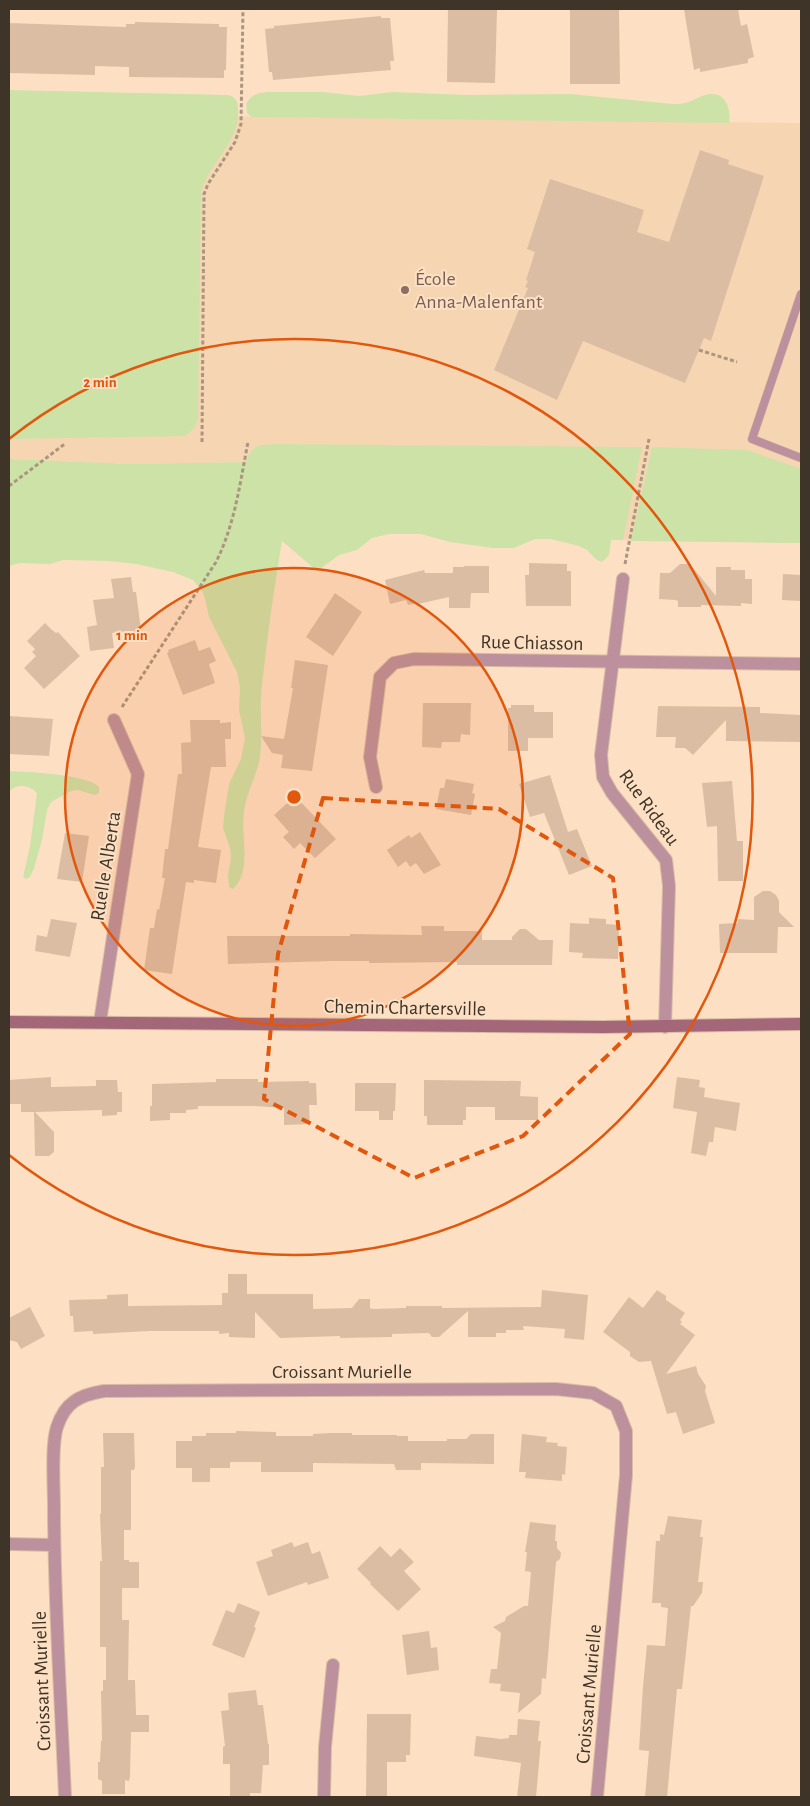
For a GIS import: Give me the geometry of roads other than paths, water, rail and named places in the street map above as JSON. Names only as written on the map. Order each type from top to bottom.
[{"type":"street","name":"Rue Rideau","points":[[622,579],[602,747],[604,777],[612,793],[666,860],[669,886],[665,1027]]},
{"type":"street","name":"Rue Chiasson","points":[[376,787],[370,758],[380,677],[394,662],[414,659],[801,664]]},
{"type":"street","name":"Ruelle Alberta","points":[[100,1022],[138,774],[114,720]]},
{"type":"street","name":"Chemin Chartersville","points":[[9,1022],[665,1027],[801,1024]]},
{"type":"street","name":"Croissant Murielle","points":[[65,1797],[54,1545],[54,1437],[57,1426],[68,1406],[76,1399],[87,1394],[104,1391],[556,1388],[593,1393],[616,1406],[626,1432],[626,1475],[597,1797]]},
{"type":"street","points":[[9,1544],[54,1545]]},
{"type":"street","points":[[324,1797],[325,1747],[333,1665]]},
{"type":"lane","points":[[801,294],[752,438],[801,458]]},
{"type":"place","name":"École Anna-Malenfant","points":[[405,290]]}]
